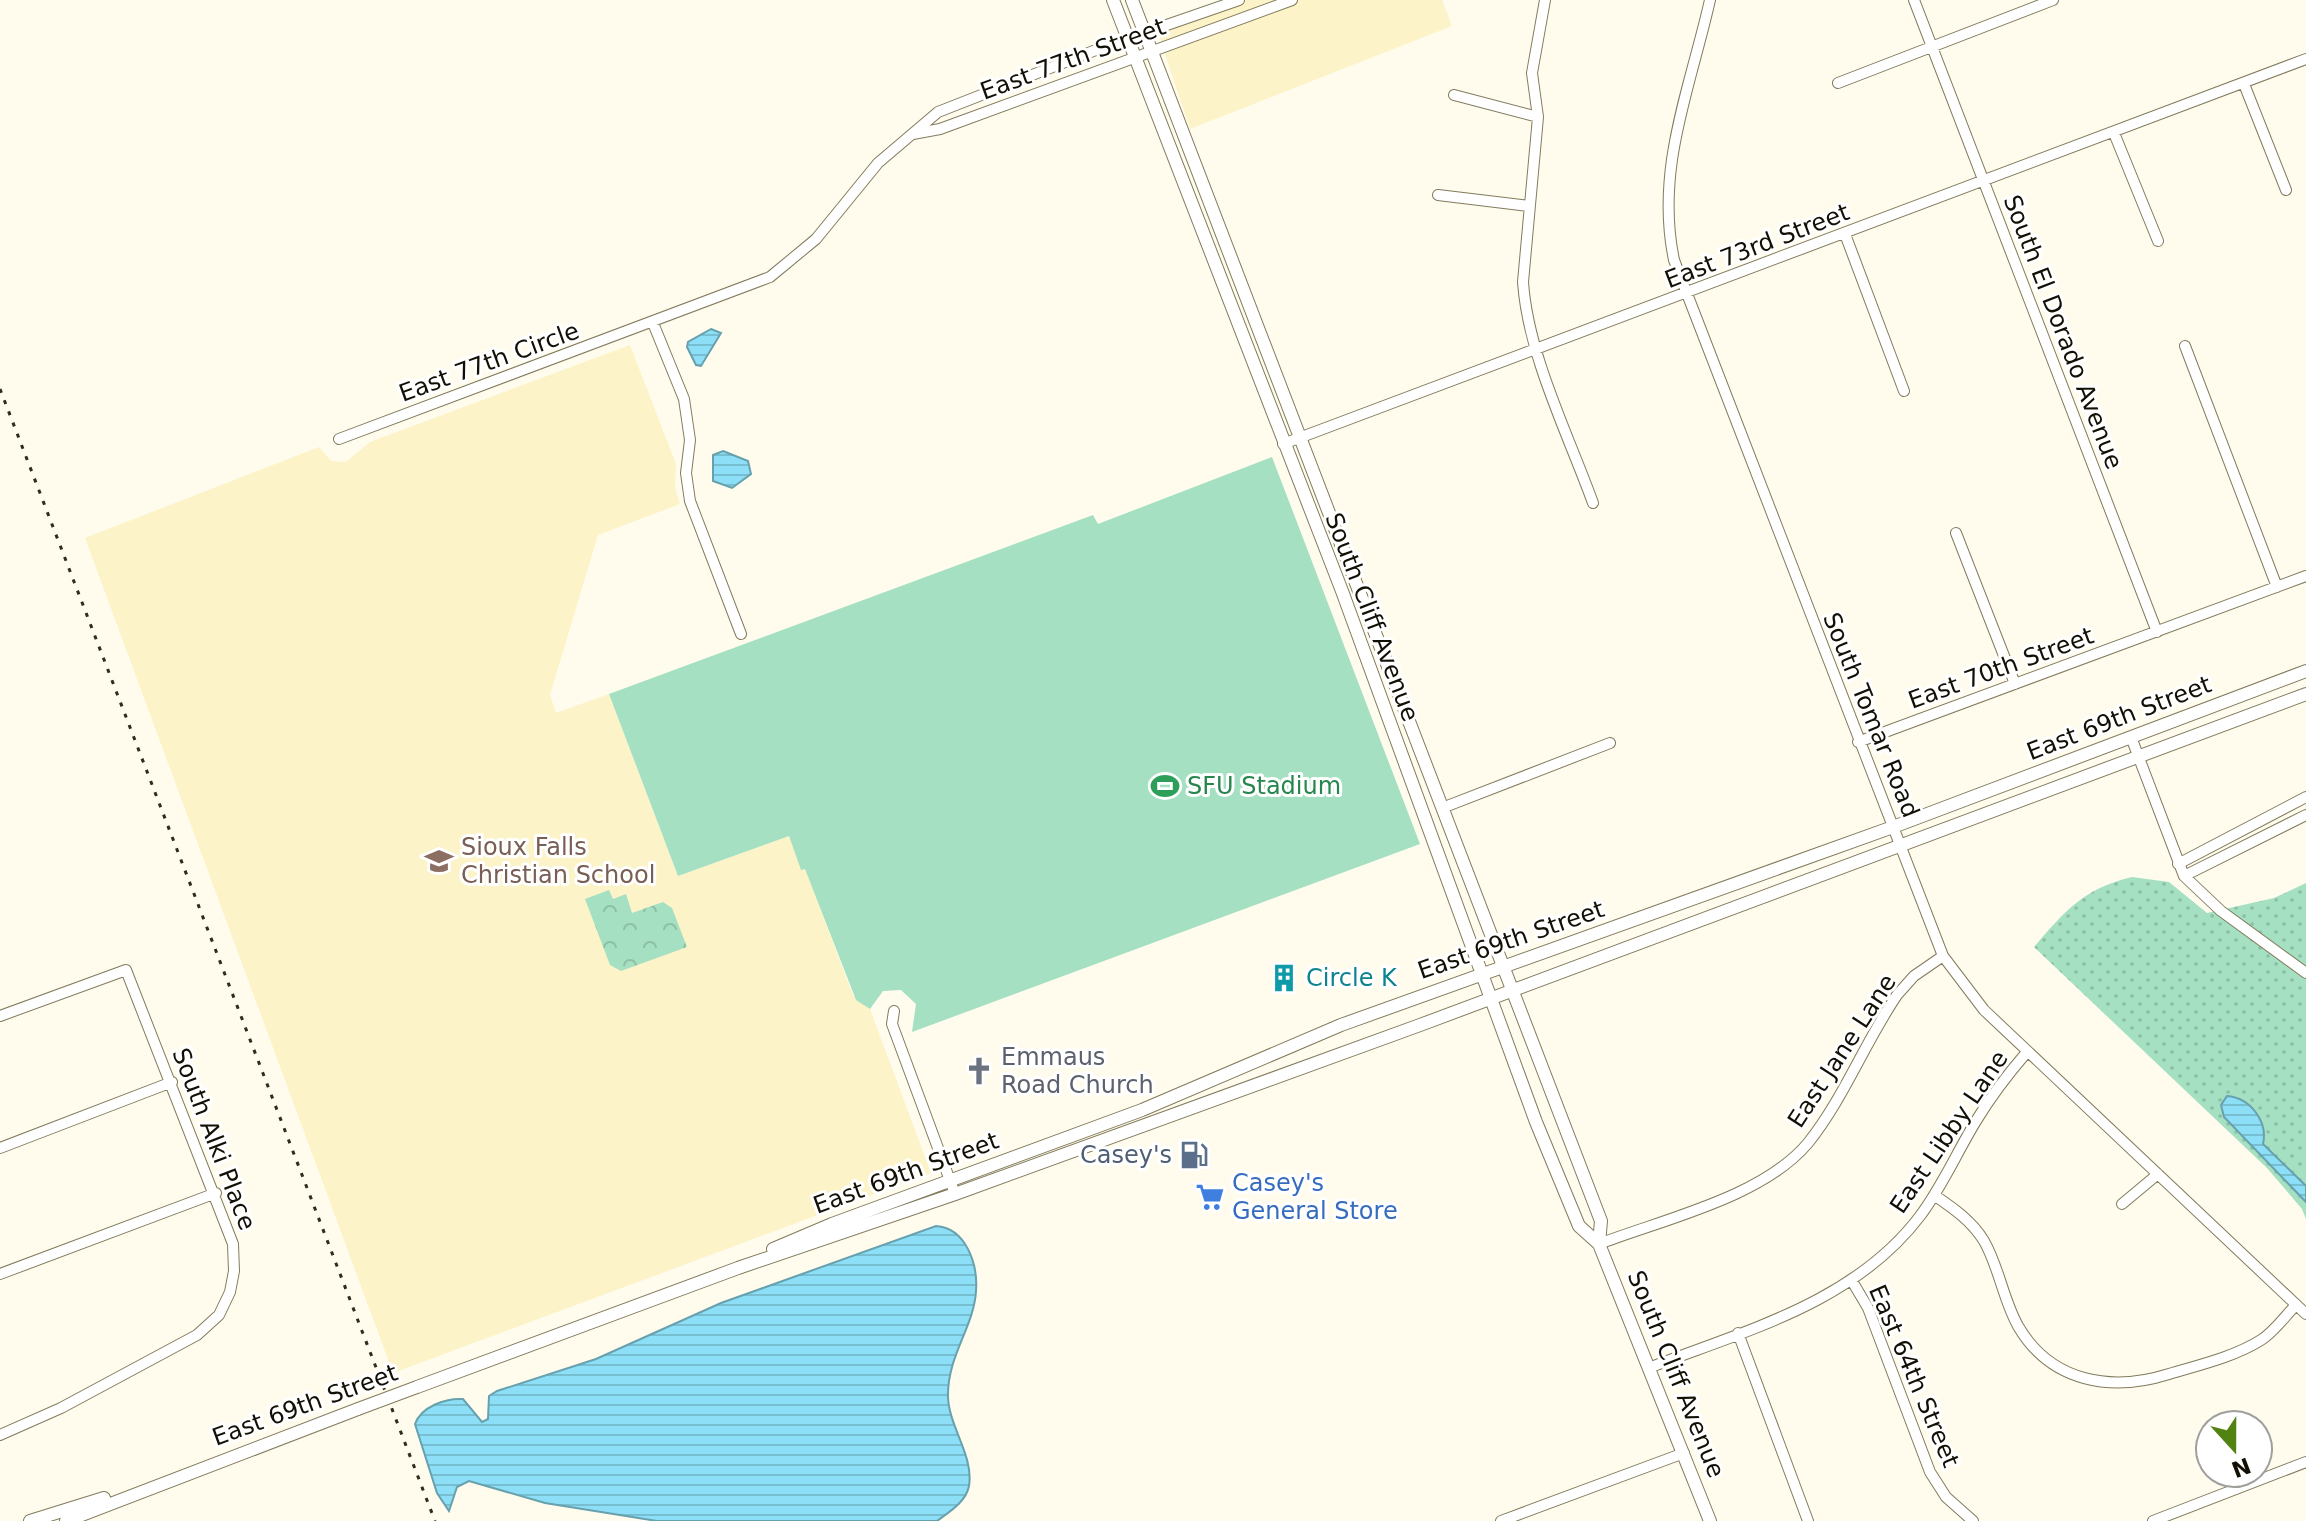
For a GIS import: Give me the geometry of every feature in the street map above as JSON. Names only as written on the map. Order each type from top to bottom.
[{"type":"main road","name":"South Cliff Avenue","points":[[1113,0],[1342,591],[1530,1108],[1579,1226],[1599,1244],[1651,1367],[1710,1521]]},
{"type":"main road","name":"South Cliff Avenue","points":[[1132,0],[1601,1221],[1599,1244]]},
{"type":"main road","name":"East 69th Street","points":[[738,1268],[796,1238],[1142,1110],[1307,1038],[1893,827],[2306,671]]},
{"type":"main road","name":"East 69th Street","points":[[66,1521],[202,1466],[738,1268],[955,1194],[2306,694]]},
{"type":"main road","name":"East 69th Street","points":[[30,1521],[202,1466]]},
{"type":"street","name":"East 77th Street","points":[[653,323],[770,277],[816,239],[878,163],[927,118],[949,106],[1239,0]]},
{"type":"street","name":"East 77th Street","points":[[911,135],[940,129],[1292,0]]},
{"type":"street","points":[[1545,0],[1532,73],[1538,117],[1523,282],[1529,326],[1593,503]]},
{"type":"street","name":"South Tomar Road","points":[[1710,0],[1674,144],[1666,190],[1667,225],[1674,260],[1943,956],[1984,1010],[2306,1314]]},
{"type":"street","name":"South El Dorado Avenue","points":[[1914,0],[2157,632]]},
{"type":"street","points":[[1838,83],[2053,0]]},
{"type":"street","name":"East 73rd Street","points":[[1283,444],[2306,59]]},
{"type":"street","points":[[2244,84],[2286,190]]},
{"type":"street","points":[[1454,95],[1538,117]]},
{"type":"street","points":[[2114,133],[2158,241]]},
{"type":"street","points":[[1438,195],[1529,206]]},
{"type":"street","points":[[1845,234],[1904,391]]},
{"type":"street","points":[[653,323],[684,399],[690,440],[686,473],[690,501],[741,634]]},
{"type":"street","name":"East 77th Circle","points":[[339,439],[653,323]]},
{"type":"street","points":[[2185,346],[2277,587]]},
{"type":"street","points":[[1956,533],[2015,684]]},
{"type":"street","name":"East 70th Street","points":[[1858,742],[2306,576]]},
{"type":"street","points":[[2131,737],[2184,876],[2221,911],[2306,973]]},
{"type":"street","points":[[1442,808],[1610,743]]},
{"type":"street","points":[[2178,864],[2306,797]]},
{"type":"street","points":[[2184,876],[2306,815]]},
{"type":"street","name":"East Jane Lane","points":[[1599,1244],[1749,1187],[1788,1162],[1818,1129],[1897,995],[1914,976],[1943,956]]},
{"type":"street","name":"South Alki Place","points":[[0,1016],[126,970],[216,1193],[233,1244],[234,1271],[226,1302],[210,1326],[175,1349],[61,1408],[0,1435]]},
{"type":"street","points":[[894,1011],[892,1024],[955,1194]]},
{"type":"street","name":"East Libby Lane","points":[[1651,1367],[1804,1307],[1852,1281],[1896,1244],[1934,1195],[1995,1091],[2027,1052]]},
{"type":"street","points":[[0,1148],[172,1082]]},
{"type":"street","points":[[2122,1204],[2158,1174]]},
{"type":"street","points":[[0,1274],[216,1193]]},
{"type":"street","points":[[1934,1195],[1971,1224],[1984,1241],[2019,1328],[2032,1344],[2067,1372],[2089,1380],[2109,1385],[2142,1382],[2239,1351],[2263,1339],[2296,1305]]},
{"type":"street","name":"East 64th Street","points":[[1852,1281],[1868,1308],[1930,1472],[1946,1497],[1973,1521]]},
{"type":"street","points":[[1738,1333],[1808,1521]]},
{"type":"street","points":[[1501,1521],[1684,1453]]},
{"type":"street","points":[[2153,1521],[2306,1462]]},
{"type":"shaded area","points":[[1244,0],[1442,0],[1452,26],[1190,129],[1158,33]]},
{"type":"shaded area","name":"Sioux Falls Christian School","points":[[630,345],[676,464],[675,488],[680,504],[598,535],[550,695],[556,713],[609,694],[678,876],[789,836],[801,869],[805,868],[850,988],[856,1000],[870,1009],[931,1173],[393,1373],[85,538],[319,447],[331,461],[346,462],[370,442]]},
{"type":"green space","points":[[1272,457],[1420,844],[912,1032],[916,1004],[901,990],[883,991],[870,1009],[856,1000],[789,836],[678,876],[609,694],[1093,515],[1098,524]]},
{"type":"green space","points":[[2132,877],[2169,882],[2207,913],[2274,898],[2306,883],[2306,1219],[2302,1209],[2267,1168],[2034,947],[2056,922],[2088,895]]},
{"type":"green space","points":[[609,890],[613,899],[626,894],[632,913],[663,902],[672,908],[687,947],[621,971],[610,965],[585,899]]},
{"type":"water","points":[[711,329],[721,333],[701,366],[696,365],[687,347],[688,342]]},
{"type":"water","points":[[723,451],[748,461],[751,474],[732,488],[713,481],[713,455]]},
{"type":"water","points":[[2227,1096],[2243,1101],[2256,1112],[2263,1128],[2263,1144],[2306,1186],[2306,1202],[2224,1117],[2221,1105]]},
{"type":"water","points":[[936,1226],[946,1228],[962,1240],[972,1259],[976,1281],[971,1317],[952,1368],[948,1397],[952,1419],[968,1464],[969,1486],[961,1502],[937,1521],[657,1521],[545,1503],[469,1481],[457,1487],[449,1511],[437,1493],[415,1424],[422,1413],[434,1405],[463,1399],[482,1422],[488,1419],[489,1396],[497,1391],[596,1359],[721,1303]]},
{"type":"railway","points":[[0,389],[435,1521]]},
{"type":"place","name":"SFU Stadium","points":[[1165,786]]},
{"type":"place","name":"Sioux Falls Christian School","points":[[439,861]]},
{"type":"place","name":"Circle K","points":[[1284,978]]},
{"type":"place","name":"Emmaus Road Church","points":[[979,1071]]},
{"type":"place","name":"Casey's","points":[[1194,1155]]},
{"type":"place","name":"Casey's General Store","points":[[1210,1197]]}]
